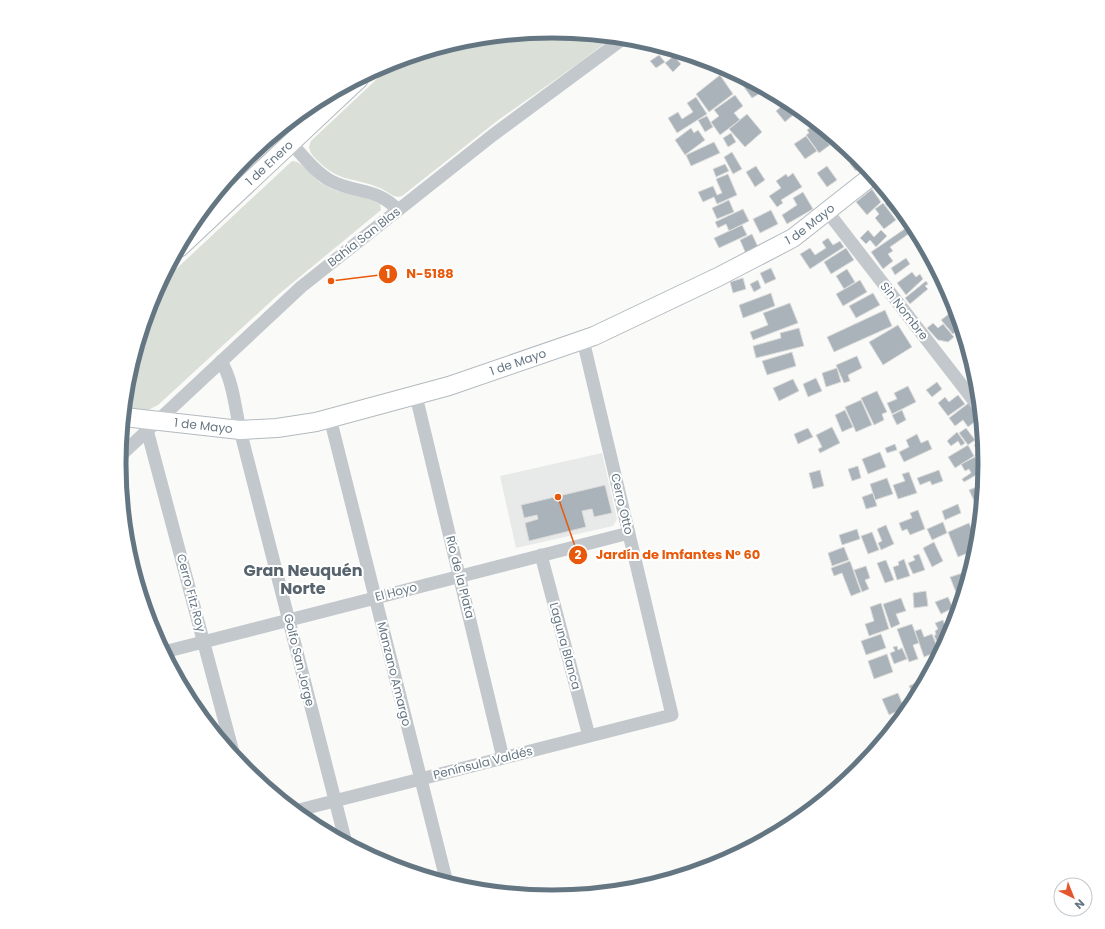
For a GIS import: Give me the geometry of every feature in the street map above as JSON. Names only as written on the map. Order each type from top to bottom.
[{"type":"street","name":"Bahía San Blas","points":[[127,450],[283,302],[497,132],[617,43]]},
{"type":"street","name":"1 de Enero","points":[[202,223],[226,204],[346,92]]},
{"type":"street","points":[[291,143],[319,172],[331,181],[379,195],[398,210]]},
{"type":"street","name":"1 de Mayo","points":[[129,419],[151,426],[240,430],[276,428],[330,418],[416,396],[583,340],[718,277],[779,246],[804,230],[869,178]]},
{"type":"street","points":[[226,190],[226,204]]},
{"type":"street","name":"Sin Nombre","points":[[827,211],[974,401]]},
{"type":"street","name":"Cerro Otto","points":[[583,340],[672,715]]},
{"type":"street","name":"Golfo San Jorge","points":[[221,361],[227,371],[232,387],[240,430],[344,837]]},
{"type":"street","name":"Río de la Plata","points":[[416,396],[503,758]]},
{"type":"street","name":"Manzano Amargo","points":[[330,418],[445,877]]},
{"type":"street","name":"Cerro Fitz Roy","points":[[151,426],[204,642],[231,745]]},
{"type":"street","name":"El Hoyo","points":[[169,651],[629,533]]},
{"type":"street","name":"Laguna Blanca","points":[[541,555],[590,736]]},
{"type":"street","name":"Península Valdés","points":[[302,809],[672,715]]},
{"type":"shaded area","points":[[552,38],[607,42],[497,121],[402,196],[393,196],[383,189],[332,173],[311,153],[309,147],[311,141],[384,73],[415,61],[469,46],[525,39]]},
{"type":"shaded area","points":[[292,161],[300,164],[318,181],[328,187],[366,198],[380,204],[381,210],[279,294],[158,405],[148,410],[130,408],[134,381],[149,327],[158,301],[171,273]]},
{"type":"shaded area","points":[[602,453],[617,519],[613,526],[516,548],[500,476]]},
{"type":"building","points":[[659,55],[665,62],[656,68],[650,61]]},
{"type":"building","points":[[674,56],[681,64],[673,72],[665,63]]},
{"type":"building","points":[[720,75],[733,94],[709,112],[696,94]]},
{"type":"building","points":[[740,82],[761,93],[752,98]]},
{"type":"building","points":[[735,95],[743,106],[734,113],[740,120],[720,135],[711,122],[719,116],[714,110]]},
{"type":"building","points":[[696,97],[707,114],[677,133],[668,118],[678,112],[682,119],[693,112],[687,103]]},
{"type":"building","points":[[782,106],[793,115],[785,122],[776,111]]},
{"type":"building","points":[[747,114],[762,132],[745,147],[729,129]]},
{"type":"building","points":[[707,116],[713,127],[705,132],[698,120]]},
{"type":"building","points":[[812,126],[823,135],[830,145],[819,153],[806,135],[809,133],[807,130]]},
{"type":"building","points":[[691,128],[694,133],[698,130],[705,140],[685,155],[675,140]]},
{"type":"building","points":[[731,133],[736,142],[728,147],[723,138]]},
{"type":"building","points":[[823,135],[833,143],[830,145]]},
{"type":"building","points":[[806,136],[817,151],[805,159],[794,144]]},
{"type":"building","points":[[714,142],[720,153],[691,166],[686,155]]},
{"type":"building","points":[[732,152],[742,169],[733,174],[724,157]]},
{"type":"building","points":[[853,162],[859,168],[856,171],[850,164]]},
{"type":"building","points":[[725,164],[729,171],[716,177],[713,169]]},
{"type":"building","points":[[756,166],[765,180],[755,187],[746,172]]},
{"type":"building","points":[[827,166],[837,180],[827,187],[817,173]]},
{"type":"building","points":[[793,173],[802,187],[781,200],[783,203],[777,207],[769,196],[781,188],[776,181],[786,174],[788,177]]},
{"type":"building","points":[[728,174],[737,195],[717,204],[714,197],[703,202],[698,192],[713,186],[717,195],[722,193],[716,179]]},
{"type":"building","points":[[872,189],[881,202],[867,215],[856,202]]},
{"type":"building","points":[[803,192],[813,209],[787,224],[782,215],[797,205],[793,198]]},
{"type":"building","points":[[729,200],[734,212],[717,219],[712,208]]},
{"type":"building","points":[[888,201],[898,214],[896,216],[885,204]]},
{"type":"building","points":[[883,203],[896,220],[884,229],[875,218],[879,214],[875,209]]},
{"type":"building","points":[[743,209],[749,221],[729,231],[726,224],[718,228],[715,222]]},
{"type":"building","points":[[771,210],[778,224],[760,233],[753,219]]},
{"type":"building","points":[[898,215],[906,226],[905,227],[896,217]]},
{"type":"building","points":[[742,225],[747,235],[719,248],[714,238]]},
{"type":"building","points":[[906,228],[910,233],[890,247],[893,251],[888,254],[893,261],[883,269],[871,252]]},
{"type":"building","points":[[868,230],[874,237],[881,230],[887,236],[876,247],[870,240],[866,244],[860,238]]},
{"type":"building","points":[[752,234],[759,249],[746,254],[740,240]]},
{"type":"building","points":[[828,238],[833,245],[840,241],[844,247],[810,269],[800,254],[810,248],[815,255],[826,248],[822,242]]},
{"type":"building","points":[[846,248],[854,260],[831,274],[824,262]]},
{"type":"building","points":[[906,258],[910,264],[895,275],[891,268]]},
{"type":"building","points":[[771,268],[776,279],[765,284],[760,273]]},
{"type":"building","points":[[847,269],[855,282],[844,289],[836,276]]},
{"type":"building","points":[[912,272],[916,277],[920,274],[923,279],[906,295],[897,283]]},
{"type":"building","points":[[743,278],[746,289],[733,293],[730,282]]},
{"type":"building","points":[[758,280],[761,288],[754,292],[750,284]]},
{"type":"building","points":[[860,280],[867,292],[843,306],[836,294]]},
{"type":"building","points":[[926,281],[928,284],[925,286],[928,289],[910,304],[905,298]]},
{"type":"building","points":[[771,293],[775,306],[743,318],[739,305]]},
{"type":"building","points":[[873,293],[880,305],[856,318],[849,306]]},
{"type":"building","points":[[790,303],[798,323],[753,340],[750,332],[768,325],[763,313]]},
{"type":"building","points":[[885,310],[892,326],[834,352],[827,337]]},
{"type":"building","points":[[950,313],[957,330],[953,334],[941,320]]},
{"type":"building","points":[[933,323],[938,328],[943,324],[954,337],[948,342],[938,340],[927,328]]},
{"type":"building","points":[[898,325],[912,347],[883,365],[869,342]]},
{"type":"building","points":[[799,328],[804,346],[756,358],[753,346],[781,338],[780,333]]},
{"type":"building","points":[[792,352],[796,366],[767,375],[762,361]]},
{"type":"building","points":[[857,356],[862,368],[848,375],[850,381],[844,383],[836,365]]},
{"type":"building","points":[[837,368],[841,382],[826,387],[822,373]]},
{"type":"building","points":[[816,378],[822,391],[808,397],[803,384]]},
{"type":"building","points":[[793,379],[799,391],[779,401],[773,388]]},
{"type":"building","points":[[937,382],[942,389],[932,397],[926,390]]},
{"type":"building","points":[[908,386],[916,402],[892,414],[887,403],[897,399],[894,393]]},
{"type":"building","points":[[877,391],[887,412],[882,414],[884,420],[874,425],[861,398]]},
{"type":"building","points":[[958,395],[965,404],[948,416],[938,403],[945,397],[949,402]]},
{"type":"building","points":[[861,400],[872,425],[856,432],[845,407]]},
{"type":"building","points":[[970,402],[975,409],[976,421],[968,427],[963,420],[955,426],[949,418]]},
{"type":"building","points":[[845,410],[853,427],[842,432],[835,415]]},
{"type":"building","points":[[902,410],[906,420],[897,425],[892,415]]},
{"type":"building","points":[[832,427],[840,443],[820,453],[818,449],[822,447],[816,435]]},
{"type":"building","points":[[808,428],[813,437],[798,444],[794,434]]},
{"type":"building","points":[[966,428],[975,440],[968,445],[959,433]]},
{"type":"building","points":[[957,432],[965,443],[961,446],[958,441],[951,446],[947,441]]},
{"type":"building","points":[[917,434],[921,443],[928,440],[932,449],[904,462],[899,452],[909,447],[906,440]]},
{"type":"building","points":[[978,443],[979,452],[974,445]]},
{"type":"building","points":[[895,444],[897,450],[887,453],[885,448]]},
{"type":"building","points":[[968,445],[974,456],[955,468],[948,457]]},
{"type":"building","points":[[880,452],[886,467],[868,474],[862,459]]},
{"type":"building","points":[[979,453],[979,462],[975,455]]},
{"type":"building","points":[[975,457],[979,464],[979,474],[964,482],[962,479],[971,473],[969,469],[965,471],[961,464]]},
{"type":"building","points":[[858,466],[861,478],[852,481],[848,469]]},
{"type":"building","points":[[820,470],[824,486],[813,489],[809,473]]},
{"type":"building","points":[[939,470],[943,481],[932,485],[930,481],[920,485],[917,478]]},
{"type":"building","points":[[909,472],[917,493],[898,499],[893,485],[905,481],[902,474]]},
{"type":"building","points":[[887,478],[893,494],[875,500],[870,484]]},
{"type":"building","points":[[605,485],[612,513],[594,517],[592,509],[582,511],[586,527],[529,541],[525,523],[538,519],[537,515],[524,518],[521,505]]},
{"type":"building","points":[[978,486],[976,505],[969,490]]},
{"type":"building","points":[[873,493],[877,506],[866,509],[862,497]]},
{"type":"building","points":[[958,504],[961,513],[945,520],[942,511]]},
{"type":"building","points":[[976,507],[976,514],[973,509]]},
{"type":"building","points":[[918,510],[925,529],[910,535],[907,529],[902,531],[899,523],[912,518],[910,513]]},
{"type":"building","points":[[943,522],[947,533],[932,540],[927,529]]},
{"type":"building","points":[[969,523],[973,533],[970,552],[958,557],[948,532]]},
{"type":"building","points":[[886,525],[894,544],[881,550],[878,543],[882,541],[877,529]]},
{"type":"building","points":[[857,529],[860,539],[842,545],[839,535]]},
{"type":"building","points":[[872,532],[879,550],[868,554],[861,536]]},
{"type":"building","points":[[934,542],[943,561],[932,567],[923,548]]},
{"type":"building","points":[[844,547],[849,560],[832,566],[828,553]]},
{"type":"building","points":[[919,554],[925,570],[913,574],[908,563],[915,560],[913,556]]},
{"type":"building","points":[[904,559],[910,576],[897,580],[893,567],[899,565],[898,562]]},
{"type":"building","points":[[886,560],[894,580],[885,583],[877,563]]},
{"type":"building","points":[[850,561],[861,592],[851,596],[842,573],[834,576],[831,568]]},
{"type":"building","points":[[866,566],[870,578],[865,580],[869,589],[862,592],[854,570]]},
{"type":"building","points":[[963,573],[964,575],[958,594],[957,595],[950,577]]},
{"type":"building","points":[[926,591],[928,606],[914,608],[913,593]]},
{"type":"building","points":[[948,597],[953,608],[941,614],[935,602]]},
{"type":"building","points":[[901,598],[906,611],[896,614],[900,624],[891,628],[883,604]]},
{"type":"building","points":[[881,603],[889,629],[869,636],[865,624],[874,621],[870,607]]},
{"type":"building","points":[[943,620],[946,629],[938,646],[934,635],[936,635],[935,631],[938,629],[935,623]]},
{"type":"building","points":[[912,624],[919,643],[913,645],[918,659],[909,662],[897,629]]},
{"type":"building","points":[[921,629],[924,637],[932,634],[938,648],[935,653],[924,657],[915,631]]},
{"type":"building","points":[[881,634],[886,648],[866,655],[861,641]]},
{"type":"building","points":[[897,646],[898,650],[902,648],[907,659],[894,664],[890,653],[895,651],[893,647]]},
{"type":"building","points":[[887,654],[893,672],[874,679],[868,661]]},
{"type":"building","points":[[920,681],[912,693],[909,686]]},
{"type":"building","points":[[898,693],[903,706],[901,709],[889,715],[882,699]]},
{"type":"place","name":"N-5188","points":[[331,281]]},
{"type":"place","name":"Jardín de Imfantes N° 60","points":[[558,497]]},
{"type":"district","name":"Gran Neuquén Norte","points":[[303,579]]}]
